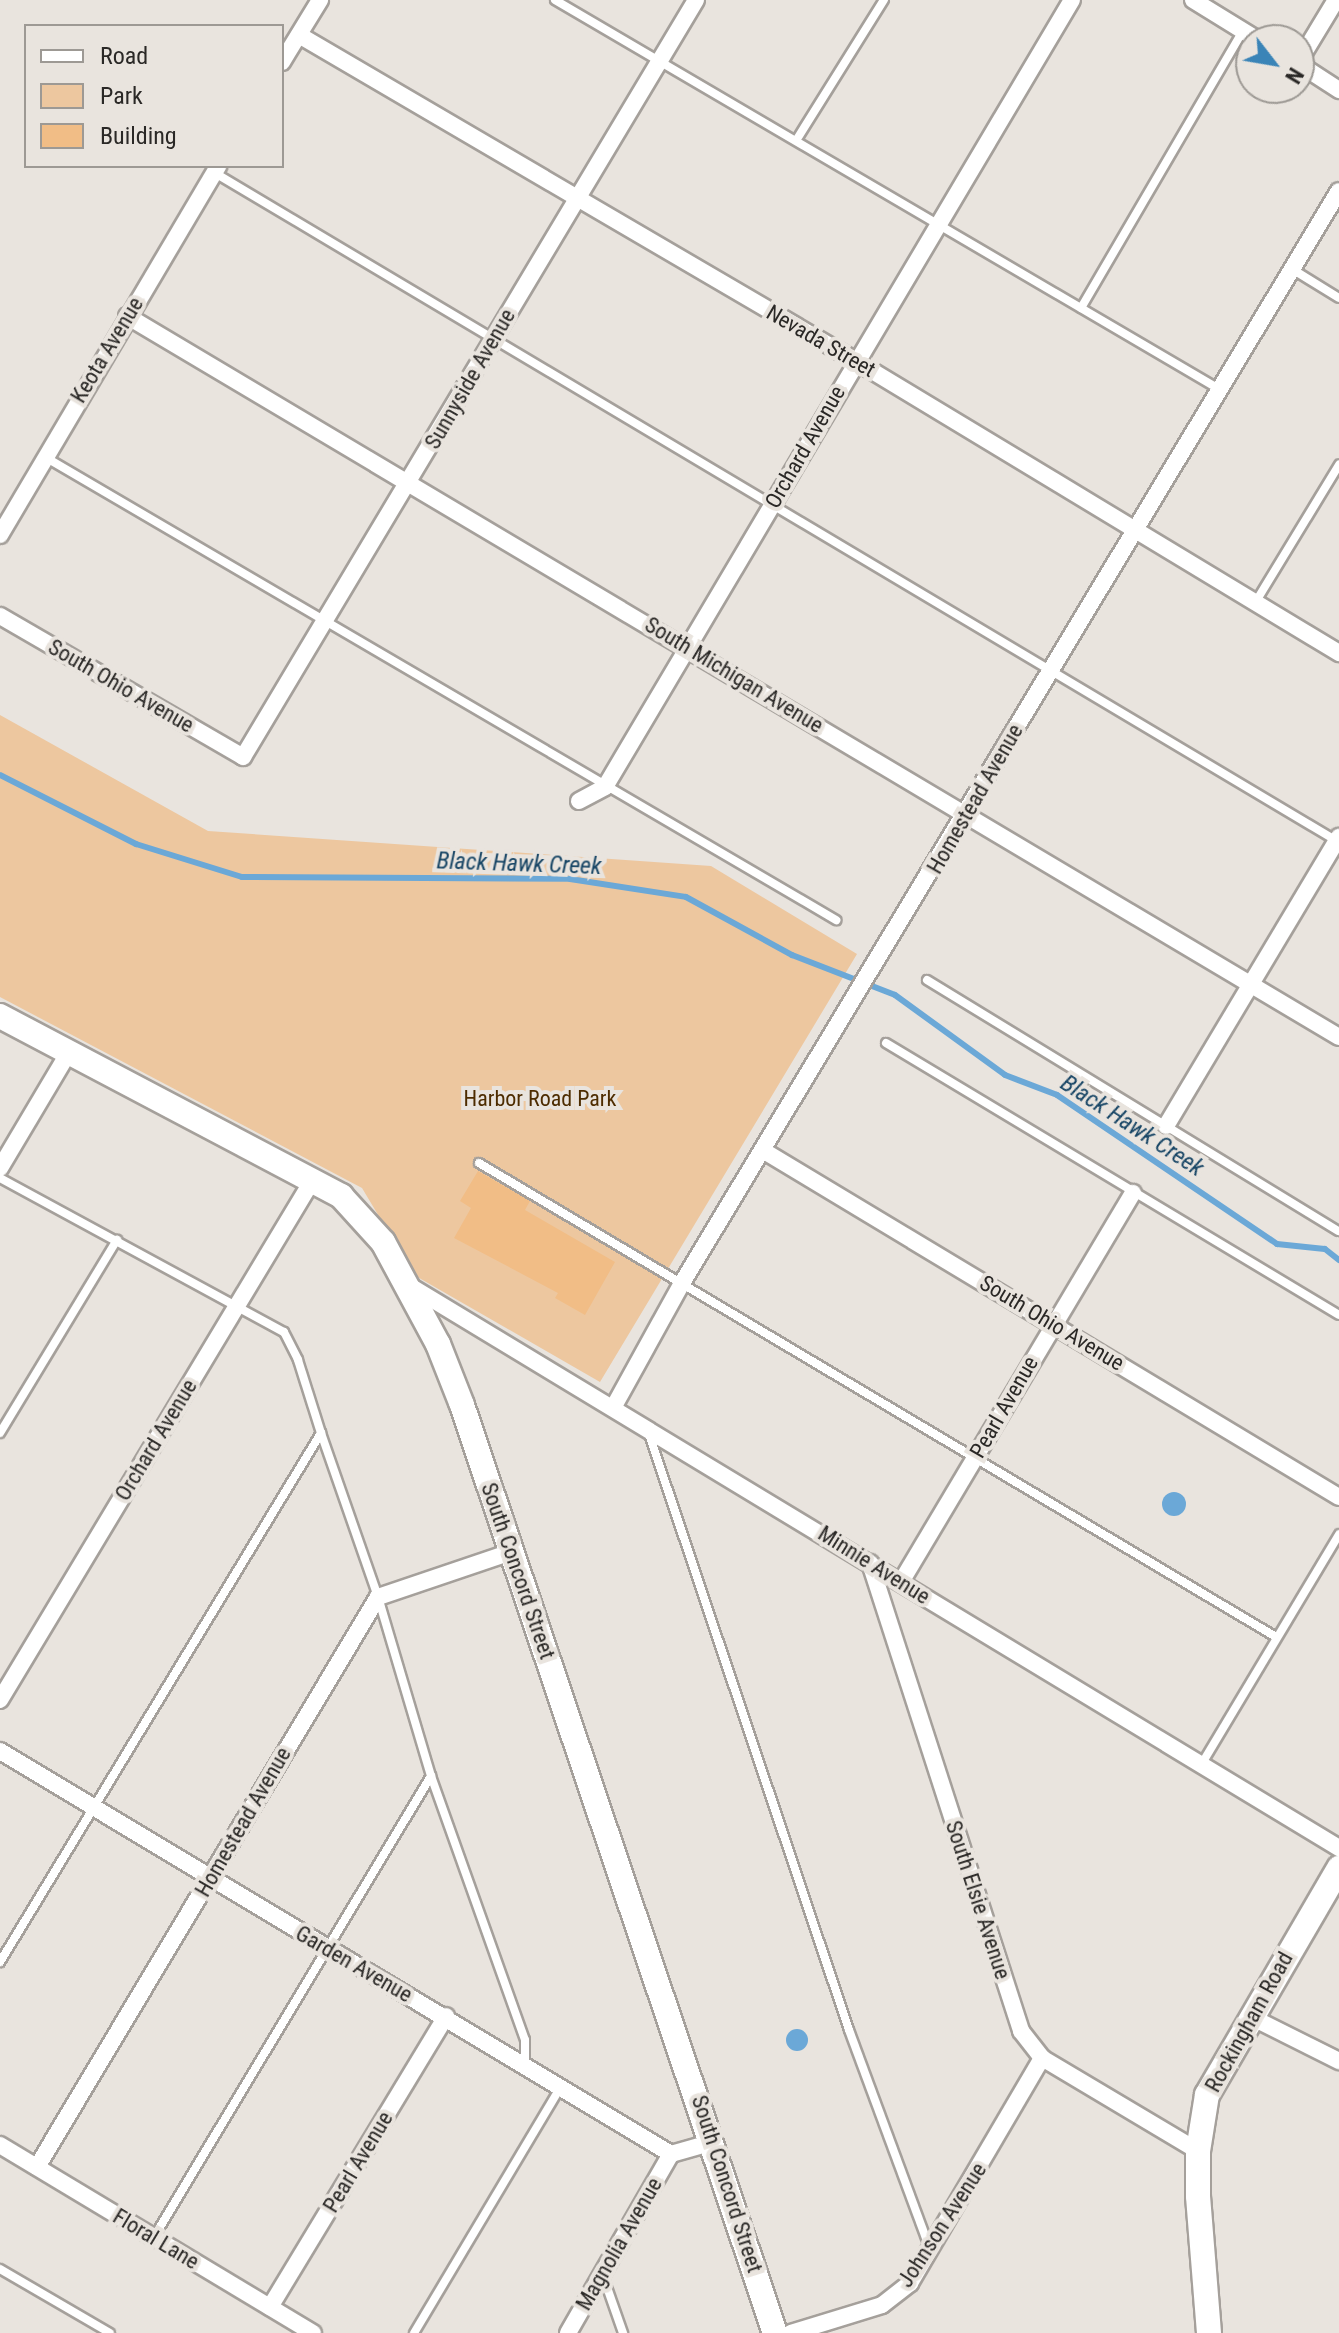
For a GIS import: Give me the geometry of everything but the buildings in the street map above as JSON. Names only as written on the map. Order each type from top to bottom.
[{"type":"street","points":[[284,59],[320,0]]},
{"type":"street","name":"Sunnyside Avenue","points":[[243,757],[696,0]]},
{"type":"street","name":"Orchard Avenue","points":[[605,787],[690,648],[935,223],[1072,0]]},
{"type":"street","points":[[1193,0],[1235,26]]},
{"type":"street","points":[[1315,35],[1336,0]]},
{"type":"street","name":"Nevada Street","points":[[299,35],[854,360],[1339,653]]},
{"type":"street","points":[[1315,73],[1339,90]]},
{"type":"street","name":"Keota Avenue","points":[[0,535],[216,169]]},
{"type":"street","name":"Homestead Avenue","points":[[613,1408],[682,1283],[836,1033],[1339,191]]},
{"type":"street","name":"South Michigan Avenue","points":[[127,316],[690,648],[1339,1037]]},
{"type":"street","name":"South Ohio Avenue","points":[[0,616],[243,757]]},
{"type":"street","points":[[579,801],[605,787]]},
{"type":"street","points":[[1166,1126],[1338,839]]},
{"type":"street","name":"South Concord Street","points":[[0,1016],[341,1196],[367,1220],[407,1284],[450,1373],[713,2142],[775,2333]]},
{"type":"street","points":[[0,1168],[69,1052]]},
{"type":"street","name":"South Ohio Avenue","points":[[764,1151],[1339,1497]]},
{"type":"street","name":"Orchard Avenue","points":[[0,1700],[312,1181]]},
{"type":"street","name":"Pearl Avenue","points":[[901,1582],[1133,1193]]},
{"type":"street","name":"Minnie Avenue","points":[[407,1284],[1339,1848]]},
{"type":"street","points":[[378,1597],[511,1552]]},
{"type":"street","name":"South Elsie Avenue","points":[[870,1563],[1021,2031],[1042,2058],[1198,2151]]},
{"type":"street","name":"Homestead Avenue","points":[[37,2167],[378,1597]]},
{"type":"street","name":"Garden Avenue","points":[[0,1751],[210,1880],[446,2016],[671,2154]]},
{"type":"street","name":"Rockingham Road","points":[[1209,2333],[1198,2151],[1207,2095],[1249,2016],[1339,1868]]},
{"type":"street","name":"Pearl Avenue","points":[[270,2307],[446,2016]]},
{"type":"street","points":[[1249,2016],[1339,2061]]},
{"type":"street","name":"Johnson Avenue","points":[[791,2333],[882,2305],[910,2283],[1042,2058]]},
{"type":"street","points":[[671,2154],[713,2142]]},
{"type":"street","name":"Floral Lane","points":[[0,2145],[270,2307],[295,2328],[313,2333]]},
{"type":"street","name":"Magnolia Avenue","points":[[568,2333],[671,2154]]},
{"type":"lane","points":[[555,0],[1220,389]]},
{"type":"lane","points":[[797,139],[884,0]]},
{"type":"lane","points":[[1081,308],[1235,45]]},
{"type":"lane","points":[[216,169],[773,502],[1049,673],[1338,839]]},
{"type":"lane","points":[[1292,269],[1339,298]]},
{"type":"lane","points":[[45,457],[324,624],[836,920]]},
{"type":"lane","points":[[1255,603],[1339,465]]},
{"type":"lane","points":[[927,980],[1339,1231]]},
{"type":"lane","points":[[886,1043],[1339,1315]]},
{"type":"lane","points":[[479,1163],[1276,1637]]},
{"type":"lane","points":[[0,1178],[239,1303],[284,1332],[298,1360],[378,1597],[431,1776],[525,2040],[525,2067]]},
{"type":"lane","points":[[0,1433],[117,1240]]},
{"type":"lane","points":[[647,1428],[849,2030],[930,2250]]},
{"type":"lane","points":[[0,1962],[321,1433]]},
{"type":"lane","points":[[1200,1766],[1339,1534]]},
{"type":"lane","points":[[154,2237],[431,1776]]},
{"type":"lane","points":[[414,2333],[560,2088]]},
{"type":"lane","points":[[0,2269],[110,2333]]},
{"type":"lane","points":[[602,2272],[623,2333]]},
{"type":"green space","name":"Harbor Road Park","points":[[0,715],[208,831],[711,866],[857,954],[600,1382],[414,1275],[362,1188],[0,997]]},
{"type":"water","points":[[1174,1492],[1182,1496],[1186,1504],[1182,1512],[1174,1516],[1166,1512],[1162,1504],[1166,1496]]},
{"type":"water","points":[[793,2029],[801,2029],[808,2040],[801,2051],[793,2051],[786,2044],[786,2036]]},
{"type":"waterway","name":"Black Hawk Creek","points":[[0,775],[136,844],[242,877],[570,879],[686,897],[792,955],[895,995],[1005,1075],[1057,1095],[1277,1244],[1325,1249],[1339,1260]]}]
